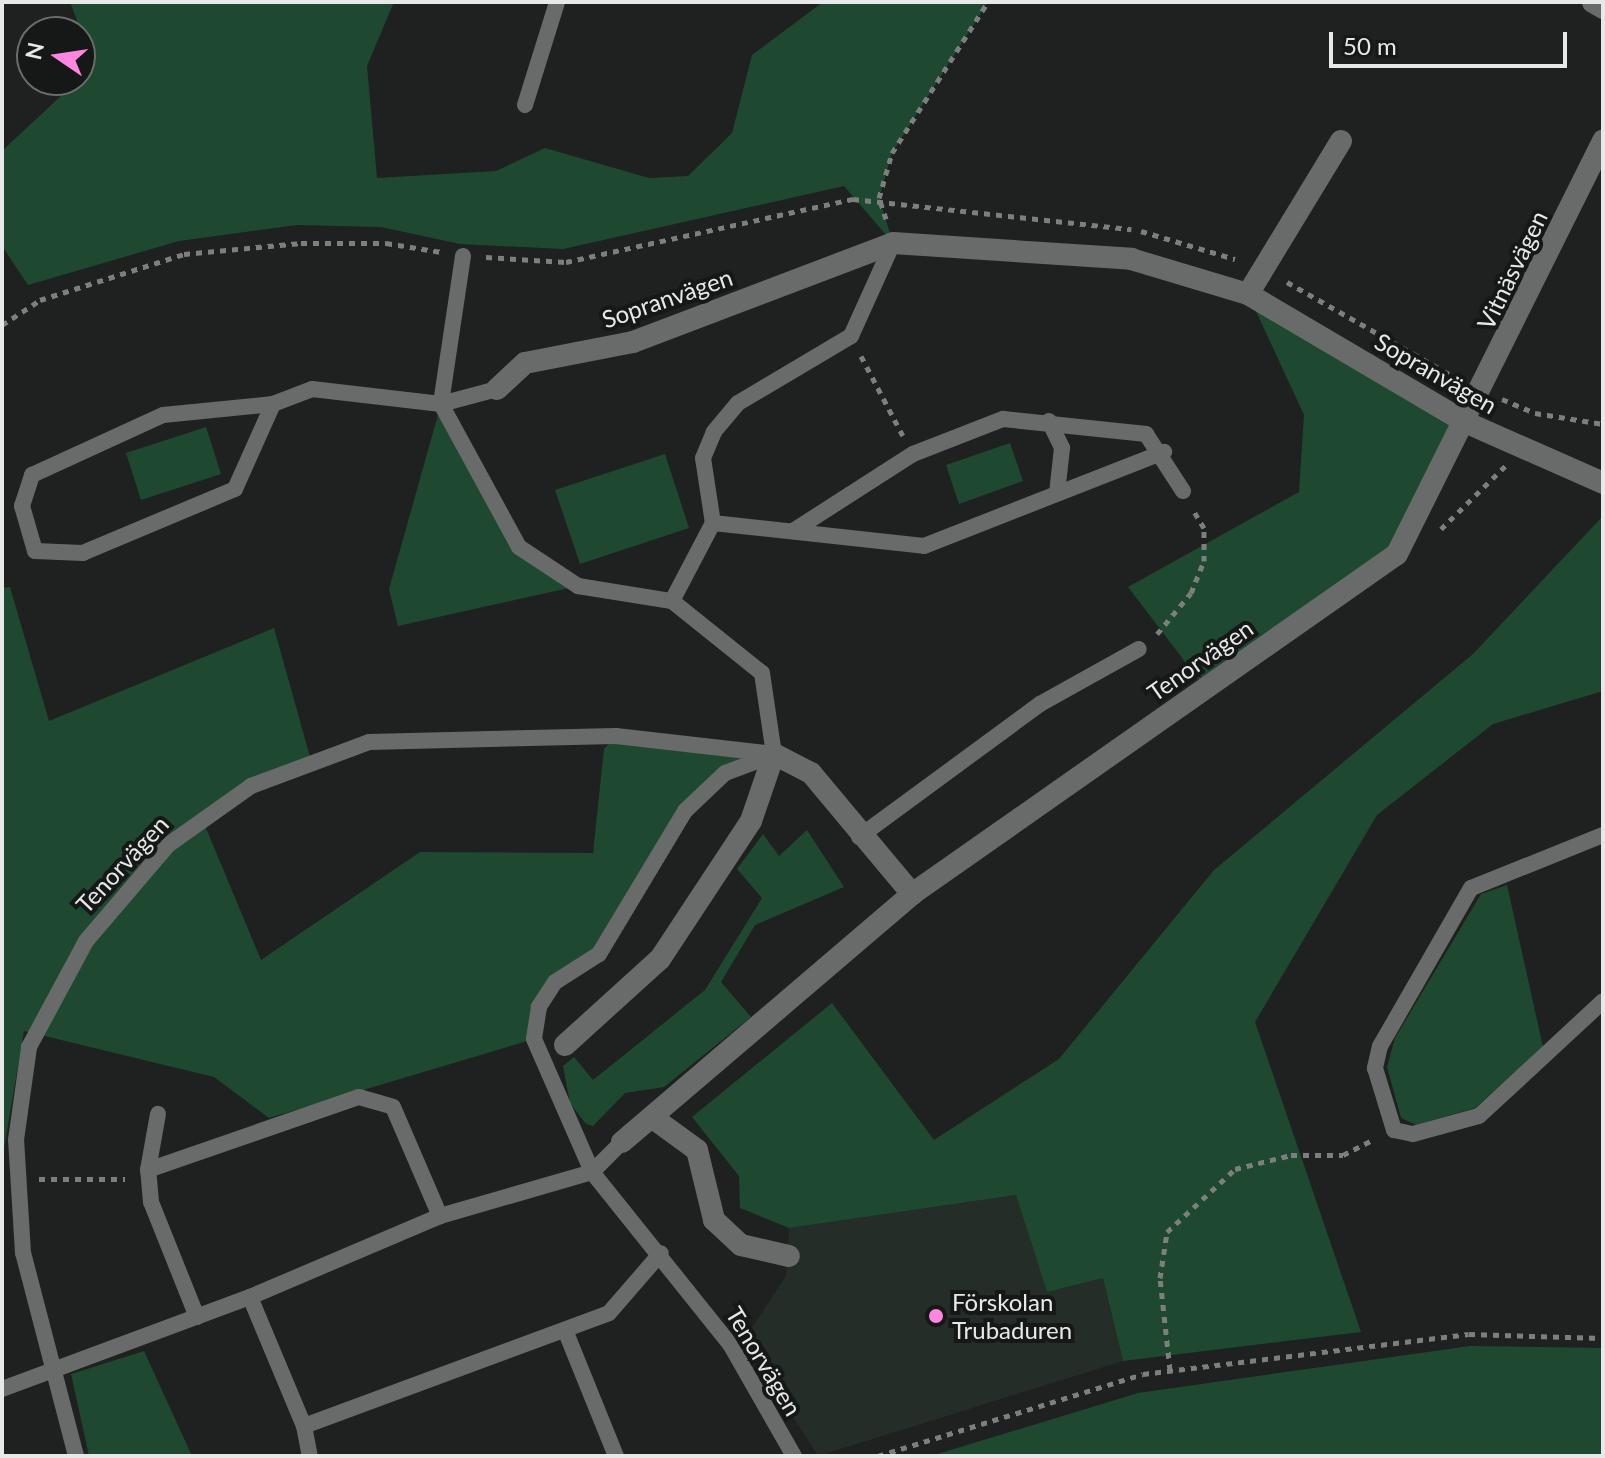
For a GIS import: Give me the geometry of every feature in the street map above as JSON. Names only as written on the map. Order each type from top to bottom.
[{"type":"street","points":[[1593,2],[1603,8]]},
{"type":"street","name":"Vitnäsvägen","points":[[1465,422],[1603,140]]},
{"type":"street","points":[[1248,294],[1341,141]]},
{"type":"street","name":"Sopranvägen","points":[[497,389],[525,363],[633,342],[893,243],[1131,259],[1248,294],[1465,422],[1518,449],[1603,483]]},
{"type":"street","name":"Tenorvägen","points":[[622,1142],[912,894],[1397,554],[1465,422]]},
{"type":"street","points":[[565,1045],[660,959],[751,821],[774,754]]},
{"type":"street","name":"Tenorvägen","points":[[774,754],[811,773],[859,837],[912,894]]},
{"type":"street","points":[[653,1118],[697,1150],[714,1220],[741,1245],[789,1256]]},
{"type":"lane","points":[[525,105],[557,2]]},
{"type":"lane","points":[[672,601],[713,523],[703,458],[714,432],[738,403],[851,336],[893,243]]},
{"type":"lane","points":[[463,256],[441,404],[519,547],[578,586],[672,601],[762,673],[774,754]]},
{"type":"lane","name":"Sopranvägen","points":[[273,404],[235,489],[83,553],[35,551],[22,506],[32,475],[163,415],[273,404],[312,389],[441,404],[497,389]]},
{"type":"lane","points":[[793,531],[913,454],[1003,419],[1049,421],[1146,434],[1164,452],[1183,491]]},
{"type":"lane","points":[[1049,421],[1062,448],[1057,493]]},
{"type":"lane","points":[[713,523],[924,546],[1164,452]]},
{"type":"lane","name":"Tenorvägen","points":[[859,837],[1040,704],[1139,649]]},
{"type":"lane","name":"Tenorvägen","points":[[622,1142],[592,1172],[440,1216],[250,1297],[55,1369],[23,1253],[18,1178],[29,1047],[86,941],[168,845],[251,786],[369,742],[500,733],[616,736],[774,754]]},
{"type":"lane","name":"Tenorvägen","points":[[774,754],[725,773],[685,811],[599,954],[555,982],[539,1007],[534,1039],[592,1172],[661,1253],[730,1344],[794,1456]]},
{"type":"lane","points":[[1603,835],[1471,888],[1380,1046],[1375,1068],[1394,1130],[1413,1134],[1479,1116],[1603,1001]]},
{"type":"lane","points":[[543,1061],[565,1045]]},
{"type":"lane","points":[[148,1175],[359,1097],[393,1107],[440,1216]]},
{"type":"lane","points":[[158,1114],[148,1175],[151,1202],[197,1317]]},
{"type":"lane","points":[[304,1426],[479,1355],[565,1330],[609,1313],[661,1253]]},
{"type":"lane","points":[[250,1297],[304,1426],[310,1456]]},
{"type":"lane","points":[[565,1330],[616,1456]]},
{"type":"lane","points":[[2,1389],[55,1369],[76,1456]]},
{"type":"path","points":[[2,325],[40,300],[184,254],[386,243],[463,256],[566,262],[798,207],[879,198],[892,153],[988,2]]},
{"type":"path","points":[[851,336],[913,454]]},
{"type":"path","points":[[1435,535],[1518,449],[1535,413]]},
{"type":"path","points":[[1139,649],[1174,619],[1204,561],[1204,528],[1183,491]]},
{"type":"path","points":[[1170,1370],[1160,1278],[1167,1232],[1235,1169],[1291,1155],[1343,1155],[1394,1130]]},
{"type":"path","points":[[18,1178],[148,1175]]},
{"type":"path","points":[[878,1456],[1170,1370],[1469,1334],[1603,1338]]},
{"type":"shaded area","name":"Förskolan Trubaduren","points":[[1016,1195],[1047,1292],[1103,1278],[1123,1361],[818,1456],[744,1340],[786,1276],[789,1228]]},
{"type":"green space","points":[[70,2],[394,2],[367,66],[377,178],[496,171],[545,148],[649,178],[688,176],[732,133],[752,55],[823,2],[988,2],[892,153],[879,198],[893,243],[844,186],[563,249],[460,244],[381,227],[297,225],[179,241],[28,285],[2,246],[2,151],[61,96],[96,96],[96,16],[75,16]]},
{"type":"green space","points":[[1248,294],[1465,422],[1397,554],[1205,688],[1128,587],[1299,492],[1304,415]]},
{"type":"green space","points":[[441,404],[519,547],[578,586],[398,626],[389,589]]},
{"type":"green space","points":[[206,427],[221,474],[141,500],[126,453]]},
{"type":"green space","points":[[1010,443],[1023,481],[959,504],[946,465]]},
{"type":"green space","points":[[665,454],[689,528],[580,564],[555,490]]},
{"type":"green space","points":[[1603,516],[1603,691],[1493,724],[1377,815],[1255,1022],[1361,1332],[1123,1361],[1103,1278],[1047,1292],[1016,1195],[789,1228],[740,1208],[739,1176],[692,1117],[832,1003],[934,1140],[1059,1059],[1214,870],[1473,654]]},
{"type":"green space","points":[[10,587],[49,721],[274,628],[312,764],[251,786],[203,821],[261,960],[420,852],[593,853],[604,749],[616,736],[774,754],[725,773],[685,811],[615,932],[555,982],[534,1039],[269,1118],[214,1077],[24,1031],[2,1160],[2,588]]},
{"type":"green space","points":[[807,830],[844,887],[755,925],[721,982],[751,1017],[664,1087],[625,1093],[593,1126],[586,1124],[570,1103],[563,1066],[574,1057],[593,1080],[705,990],[762,898],[737,869],[763,834],[779,856]]},
{"type":"green space","points":[[1507,885],[1543,1047],[1475,1108],[1416,1125],[1401,1118],[1387,1067],[1395,1038],[1481,894]]},
{"type":"green space","points":[[1470,1346],[1603,1348],[1603,1456],[931,1456],[1138,1393]]},
{"type":"green space","points":[[144,1351],[192,1456],[89,1456],[71,1374]]},
{"type":"place","name":"Förskolan Trubaduren","points":[[936,1316]]}]
